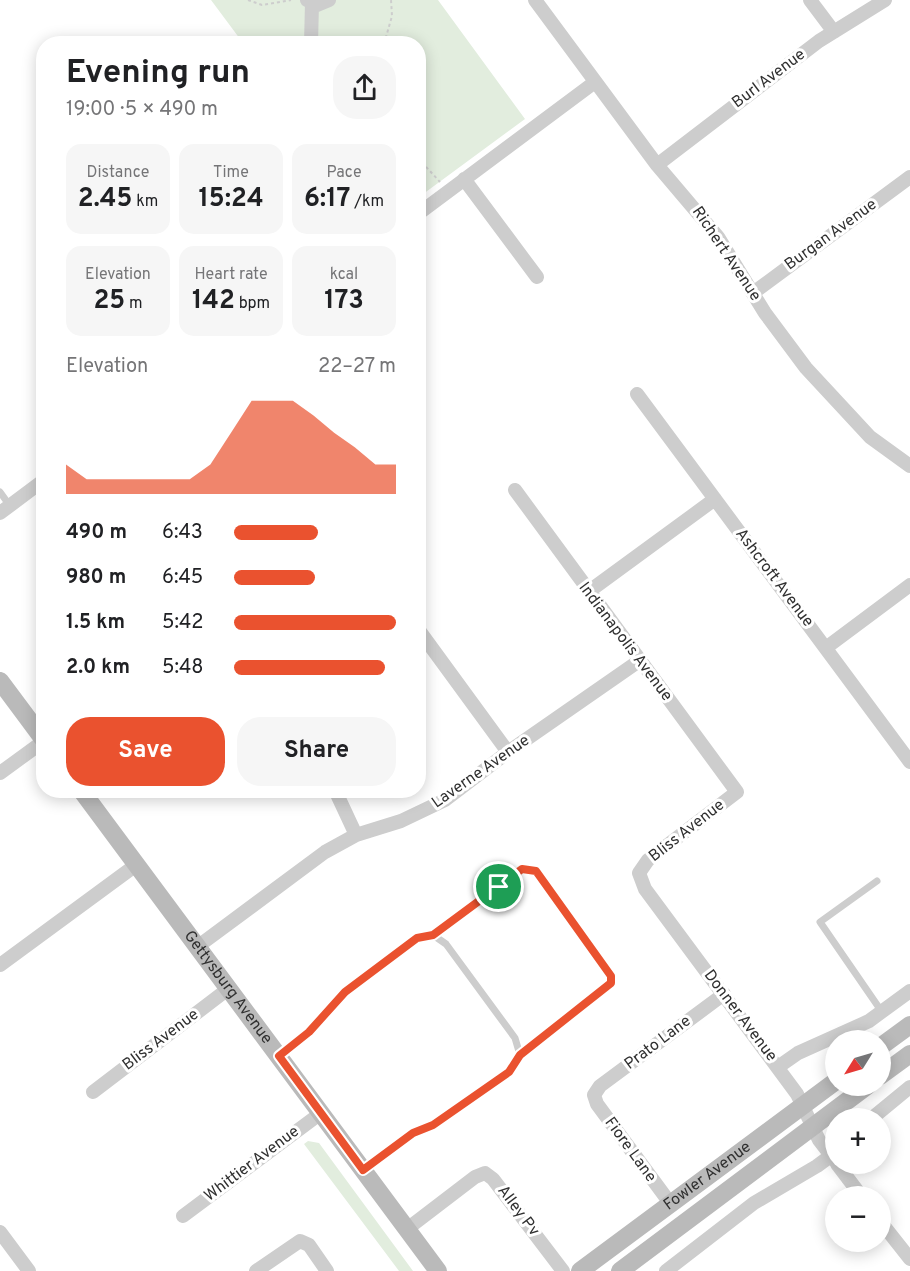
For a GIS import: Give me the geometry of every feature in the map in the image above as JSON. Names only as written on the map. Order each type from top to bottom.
[{"type":"main road","points":[[0,681],[36,729]]},
{"type":"main road","name":"Gettysburg Avenue","points":[[87,798],[438,1271]]},
{"type":"main road","points":[[891,1039],[910,1025]]},
{"type":"main road","points":[[891,1068],[910,1054]]},
{"type":"main road","name":"Fowler Avenue","points":[[580,1271],[825,1089]]},
{"type":"main road","name":"Fowler Avenue","points":[[620,1271],[854,1096]]},
{"type":"street","points":[[311,36],[309,2],[323,4],[329,0]]},
{"type":"street","name":"Richert Avenue","points":[[534,0],[657,165],[718,237],[753,293],[806,368],[870,437],[910,466]]},
{"type":"street","points":[[810,0],[834,32]]},
{"type":"street","name":"Burl Avenue","points":[[657,165],[834,32],[885,0]]},
{"type":"street","points":[[426,208],[595,82]]},
{"type":"street","name":"Burgan Avenue","points":[[753,293],[910,177]]},
{"type":"street","points":[[465,179],[537,277]]},
{"type":"street","name":"Ashcroft Avenue","points":[[637,394],[910,762]]},
{"type":"street","points":[[5,509],[36,486]]},
{"type":"street","name":"Indianapolis Avenue","points":[[515,490],[737,792]]},
{"type":"street","points":[[588,592],[715,499]]},
{"type":"street","points":[[826,648],[910,585]]},
{"type":"street","points":[[426,640],[508,752]]},
{"type":"street","name":"Laverne Avenue","points":[[197,948],[325,852],[356,835],[402,821],[445,800],[508,752],[639,661]]},
{"type":"street","points":[[0,773],[36,746]]},
{"type":"street","name":"Bliss Avenue","points":[[639,873],[648,860],[737,792]]},
{"type":"street","points":[[339,798],[356,835]]},
{"type":"street","points":[[0,965],[136,864]]},
{"type":"street","name":"Donner Avenue","points":[[639,873],[645,889],[778,1067],[825,1144]]},
{"type":"street","name":"Bliss Avenue","points":[[93,1092],[228,989]]},
{"type":"street","points":[[778,1067],[798,1053],[869,1021],[910,991]]},
{"type":"street","name":"Prato Lane","points":[[594,1095],[600,1086],[724,994]]},
{"type":"street","points":[[884,1108],[910,1087]]},
{"type":"street","name":"Fiore Lane","points":[[594,1095],[597,1104],[670,1203]]},
{"type":"street","name":"Whittier Avenue","points":[[183,1216],[321,1113]]},
{"type":"street","points":[[666,1271],[754,1203],[825,1164]]},
{"type":"street","name":"Alley Pv","points":[[407,1229],[476,1177],[485,1173],[494,1179],[563,1271]]},
{"type":"street","points":[[0,1232],[29,1271]]},
{"type":"street","points":[[891,1235],[910,1259]]},
{"type":"street","points":[[256,1271],[300,1241],[309,1245],[327,1271]]},
{"type":"lane","points":[[0,492],[5,509]]},
{"type":"lane","points":[[279,1056],[309,1032],[345,992],[417,938],[433,935],[522,869],[536,871],[611,976],[611,983],[520,1055],[509,1072],[433,1125],[413,1133],[363,1170]]},
{"type":"lane","points":[[877,881],[820,922],[882,1012]]},
{"type":"lane","points":[[433,935],[446,944],[515,1038],[520,1055]]},
{"type":"path","points":[[248,0],[262,5],[291,0]]},
{"type":"path","points":[[386,36],[392,16],[391,0]]},
{"type":"path","points":[[426,167],[448,192]]},
{"type":"green space","points":[[211,0],[438,0],[525,119],[426,192],[426,36],[238,36]]},
{"type":"green space","points":[[308,1141],[319,1143],[413,1271],[399,1271],[304,1144]]},
{"type":"route","points":[[522,869],[536,871],[611,976],[611,983],[520,1055],[517,1063],[509,1072],[433,1125],[413,1133],[363,1170],[279,1056],[309,1032],[345,992],[417,938],[433,935],[499,887],[522,869]]}]
